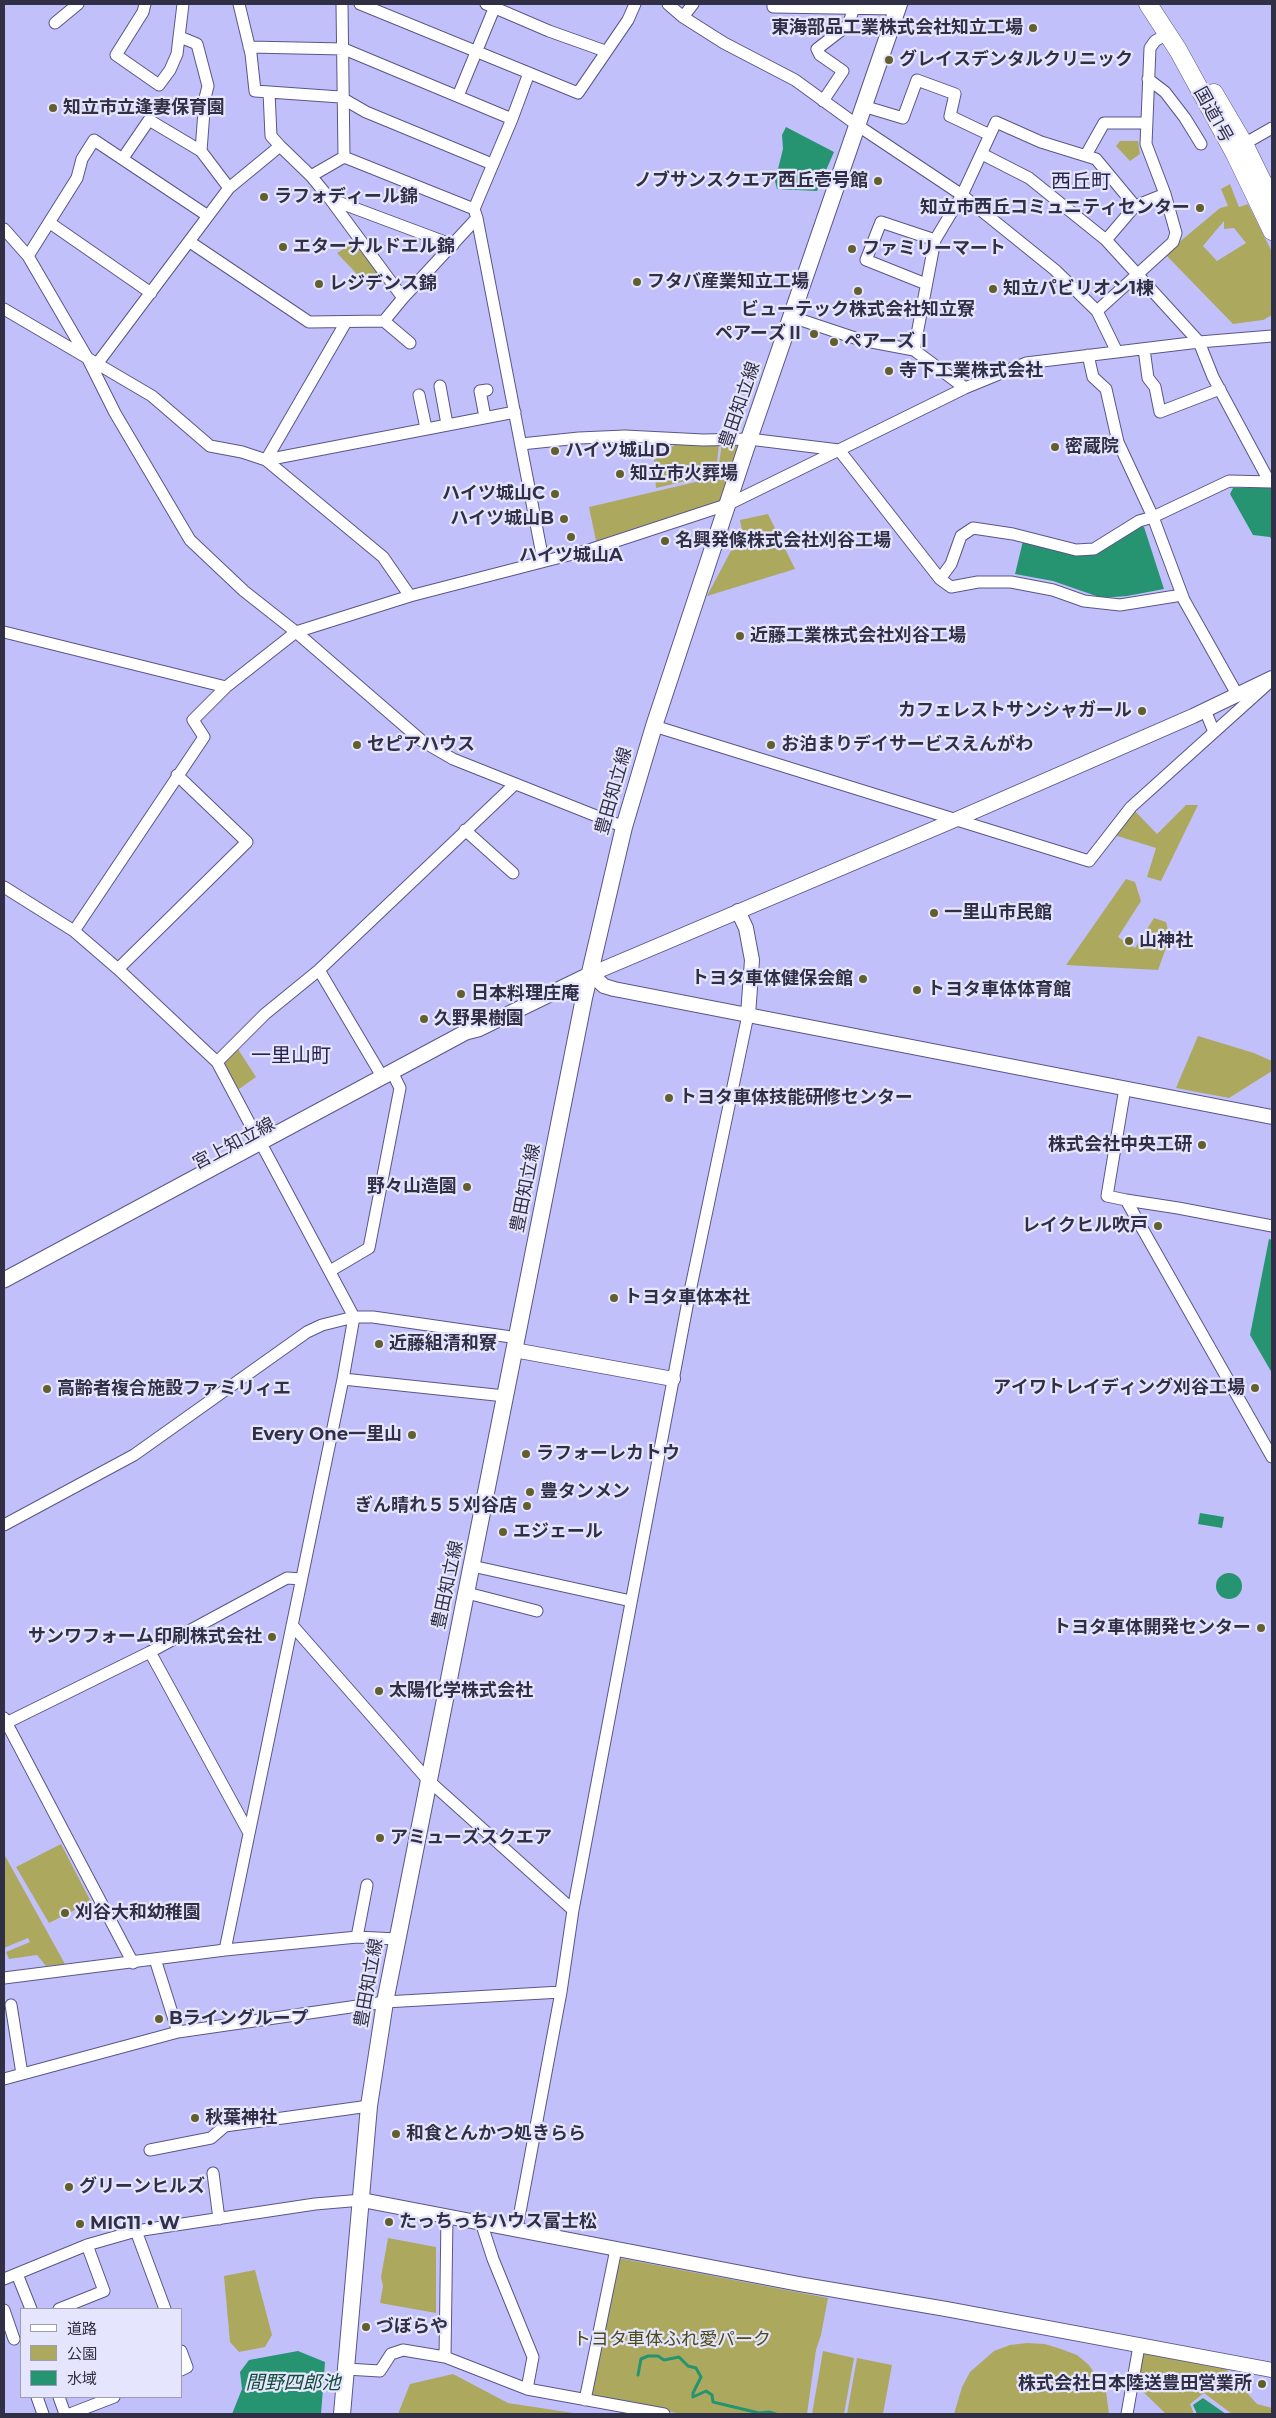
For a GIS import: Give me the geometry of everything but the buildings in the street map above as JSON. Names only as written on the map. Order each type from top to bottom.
[{"type":"highway","name":"国道1号","points":[[1148,4],[1235,154],[1272,231]]},
{"type":"highway","name":"国道1号","points":[[1162,4],[1244,144],[1272,201]]},
{"type":"main road","name":"豊田知立線","points":[[342,2414],[369,2106],[385,2002],[584,998],[624,827],[654,726],[749,439],[898,6]]},
{"type":"main road","name":"宮上知立線","points":[[4,1288],[262,1146],[389,1078],[469,1038],[478,1029],[591,974]]},
{"type":"main road","name":"宮上知立線","points":[[4,1280],[262,1146]]},
{"type":"street","points":[[54,23],[78,4]]},
{"type":"street","points":[[145,4],[143,12],[116,55],[158,85],[170,70],[177,54],[183,4]]},
{"type":"street","points":[[239,4],[249,47],[255,91],[340,97],[344,101],[492,164]]},
{"type":"street","points":[[342,4],[344,157]]},
{"type":"street","points":[[360,4],[578,93],[628,20],[634,4]]},
{"type":"street","points":[[668,4],[683,17],[724,43],[795,80],[857,126],[962,195],[1055,270],[1096,311],[1117,352]]},
{"type":"street","points":[[683,17],[693,4]]},
{"type":"street","points":[[772,4],[773,7],[806,5],[854,8],[898,6]]},
{"type":"street","points":[[458,96],[477,52],[492,5],[549,32],[605,52]]},
{"type":"street","points":[[823,101],[844,71],[820,55],[817,49],[848,25],[854,8]]},
{"type":"street","points":[[1096,311],[1173,242],[1176,233],[1165,194],[1146,144],[1150,48],[1155,41],[1167,34]]},
{"type":"street","points":[[180,37],[197,44],[208,86],[204,106],[201,151]]},
{"type":"street","points":[[249,47],[344,49],[512,119]]},
{"type":"street","points":[[384,321],[403,298],[454,245],[475,214],[492,164],[512,119],[529,73]]},
{"type":"street","points":[[1148,79],[1165,92],[1186,118],[1201,144]]},
{"type":"street","points":[[863,106],[903,118],[917,80],[955,94],[950,116],[990,135]]},
{"type":"street","points":[[269,92],[270,136],[311,176],[330,198],[403,298]]},
{"type":"street","points":[[123,158],[149,120],[201,151],[229,188]]},
{"type":"street","points":[[914,350],[935,240],[962,195],[996,122],[1041,142],[1086,154],[1096,159],[1135,206]]},
{"type":"street","points":[[1086,154],[1104,123],[1146,123]]},
{"type":"street","points":[[1244,144],[1272,128]]},
{"type":"street","points":[[28,256],[77,178],[82,159],[94,140],[208,216]]},
{"type":"street","points":[[92,361],[151,293],[229,188],[280,146]]},
{"type":"street","points":[[940,579],[951,564],[961,536],[972,528],[1013,534],[1076,550],[1094,549],[1139,521],[1153,517],[1228,481],[1270,482],[1220,389],[1199,342],[1106,240],[1029,178],[982,154]]},
{"type":"street","points":[[311,176],[344,157]]},
{"type":"street","points":[[344,157],[475,214]]},
{"type":"street","points":[[1106,240],[1135,206],[1165,194]]},
{"type":"street","points":[[330,198],[454,245]]},
{"type":"street","points":[[475,214],[543,560]]},
{"type":"street","points":[[926,284],[866,260],[881,222],[935,240]]},
{"type":"street","points":[[50,223],[151,293]]},
{"type":"street","points":[[4,229],[28,256],[92,361],[115,413],[190,540],[244,591],[296,632],[422,741],[454,759],[624,827]]},
{"type":"street","points":[[190,242],[309,322],[384,321],[410,343]]},
{"type":"street","points":[[4,309],[152,396],[210,446],[242,452],[266,460],[383,557],[410,596]]},
{"type":"street","points":[[792,317],[861,340],[914,350],[965,388]]},
{"type":"street","points":[[266,460],[346,322]]},
{"type":"street","points":[[74,931],[204,737],[194,720],[226,687],[296,632],[410,596],[543,560],[592,549],[729,504],[965,388],[1026,363],[1199,342],[1272,336]]},
{"type":"street","points":[[1144,349],[1148,378],[1154,387],[1160,412],[1220,389]]},
{"type":"street","points":[[1088,355],[1093,377],[1106,389],[1118,442],[1153,517],[1182,595],[1238,696]]},
{"type":"street","points":[[440,386],[447,424]]},
{"type":"street","points":[[485,417],[480,391],[487,390]]},
{"type":"street","points":[[419,395],[426,428]]},
{"type":"street","points":[[266,460],[515,412]]},
{"type":"street","points":[[521,444],[579,438],[625,436],[703,440],[749,439],[839,450],[940,579],[952,587],[978,582],[1011,582],[1053,590],[1084,601],[1120,605],[1182,595]]},
{"type":"street","points":[[4,632],[226,687]]},
{"type":"street","points":[[654,726],[1089,861],[1131,807],[1272,679]]},
{"type":"street","points":[[1272,679],[1238,696],[957,819],[591,974],[604,986],[614,989],[1272,1117]]},
{"type":"street","points":[[1205,710],[1214,732]]},
{"type":"street","points":[[118,969],[247,842],[177,775]]},
{"type":"street","points":[[217,1062],[265,1014],[319,970],[515,784]]},
{"type":"street","points":[[465,830],[512,873]]},
{"type":"street","points":[[4,886],[74,931],[118,969],[217,1062],[354,1317],[343,1379],[225,1950]]},
{"type":"street","points":[[517,2228],[561,1992],[573,1910],[673,1379],[699,1243],[748,1015],[752,960],[746,928],[738,911]]},
{"type":"street","points":[[319,970],[389,1078],[400,1088],[369,1248],[330,1271]]},
{"type":"street","points":[[1125,1088],[1107,1196],[1272,1226]]},
{"type":"street","points":[[1126,1200],[1272,1457]]},
{"type":"street","points":[[4,1525],[134,1455],[307,1332],[322,1325],[354,1317],[372,1317],[516,1344],[673,1379]]},
{"type":"street","points":[[343,1379],[505,1396]]},
{"type":"street","points":[[472,1566],[631,1601]]},
{"type":"street","points":[[132,1963],[5,1722],[150,1652],[287,1578],[301,1579]]},
{"type":"street","points":[[467,1593],[537,1611]]},
{"type":"street","points":[[292,1625],[428,1780],[573,1910]]},
{"type":"street","points":[[150,1652],[249,1833]]},
{"type":"street","points":[[357,1937],[367,1885]]},
{"type":"street","points":[[4,1978],[225,1950],[357,1937],[397,1939]]},
{"type":"street","points":[[155,1959],[178,2032]]},
{"type":"street","points":[[4,2079],[178,2032],[385,2002],[561,1992]]},
{"type":"street","points":[[11,2005],[22,2074]]},
{"type":"street","points":[[150,2150],[211,2138],[225,2126],[369,2106]]},
{"type":"street","points":[[213,2173],[219,2219]]},
{"type":"street","points":[[4,2279],[87,2245],[136,2231],[315,2204],[362,2200],[517,2228],[616,2249],[1272,2370]]},
{"type":"street","points":[[445,2357],[448,2216]]},
{"type":"street","points":[[481,2222],[493,2260],[533,2357],[528,2390]]},
{"type":"street","points":[[136,2231],[166,2308]]},
{"type":"street","points":[[62,2308],[104,2291],[87,2245]]},
{"type":"street","points":[[585,2400],[616,2249]]},
{"type":"street","points":[[17,2274],[30,2308]]},
{"type":"street","points":[[4,2310],[14,2339]]},
{"type":"street","points":[[1127,2414],[1139,2346]]},
{"type":"street","points":[[346,2369],[380,2371],[391,2354],[403,2350],[445,2357],[528,2390],[664,2414]]},
{"type":"street","points":[[182,2353],[188,2367],[182,2370]]},
{"type":"street","points":[[37,2398],[42,2414]]},
{"type":"street","points":[[59,2398],[65,2414]]},
{"type":"street","points":[[70,2414],[111,2398]]},
{"type":"green space","points":[[1120,141],[1138,141],[1140,154],[1130,161],[1116,146]]},
{"type":"green space","points":[[1230,184],[1239,207],[1248,204],[1272,252],[1272,315],[1263,320],[1233,324],[1165,254],[1220,208],[1228,206],[1221,189]],"holes":[[[1224,221],[1224,229],[1234,228],[1246,243],[1217,261],[1203,246]]]},
{"type":"green space","points":[[358,240],[383,276],[369,287],[337,253]]},
{"type":"green space","points":[[722,443],[740,443],[722,500],[596,541],[589,507],[717,477]]},
{"type":"green space","points":[[676,444],[719,444],[716,474],[656,488],[654,460]]},
{"type":"green space","points":[[768,514],[795,569],[707,596],[742,530],[740,520]]},
{"type":"green space","points":[[1186,805],[1198,805],[1161,881],[1147,877],[1156,848],[1111,834],[1135,811],[1157,834]]},
{"type":"green space","points":[[1126,879],[1135,882],[1141,901],[1118,937],[1135,948],[1154,918],[1166,922],[1170,937],[1158,970],[1066,965]]},
{"type":"green space","points":[[1198,1036],[1254,1053],[1272,1061],[1272,1071],[1229,1098],[1176,1088]]},
{"type":"green space","points":[[236,1046],[256,1077],[239,1089],[221,1060]]},
{"type":"green space","points":[[61,1844],[91,1902],[49,1923],[16,1867]]},
{"type":"green space","points":[[4,1854],[65,1964],[46,1966],[37,1955],[9,1959],[6,1952],[30,1942],[28,1938],[4,1948]]},
{"type":"green space","points":[[388,2238],[436,2247],[436,2313],[380,2303],[383,2286],[381,2277]]},
{"type":"green space","name":"トヨタ車体ふれ愛パーク","points":[[614,2257],[828,2298],[816,2350],[807,2414],[683,2414],[586,2397]]},
{"type":"green space","points":[[255,2270],[272,2335],[265,2347],[239,2352],[230,2342],[224,2276]]},
{"type":"green space","points":[[1027,2343],[1045,2344],[1061,2349],[1077,2355],[1089,2365],[1106,2391],[1109,2414],[954,2414],[962,2387],[970,2372],[994,2351],[1010,2345]]},
{"type":"green space","points":[[823,2351],[854,2358],[844,2414],[812,2414]]},
{"type":"green space","points":[[1143,2351],[1225,2368],[1257,2404],[1272,2408],[1272,2414],[1232,2414],[1204,2393],[1190,2404],[1194,2414],[1166,2414],[1136,2385]]},
{"type":"green space","points":[[857,2358],[892,2365],[883,2414],[847,2414]]},
{"type":"green space","points":[[453,2374],[508,2403],[580,2414],[398,2414],[410,2384]]},
{"type":"water","points":[[786,127],[834,152],[817,191],[777,189],[775,181],[783,149],[782,135]]},
{"type":"water","points":[[1233,488],[1272,488],[1272,540],[1270,537],[1253,535],[1230,494]]},
{"type":"water","points":[[1133,523],[1144,527],[1164,589],[1127,596],[1102,598],[1053,581],[1015,574],[1023,541],[1074,554]]},
{"type":"water","points":[[1269,1239],[1272,1240],[1272,1373],[1250,1335]]},
{"type":"water","points":[[1200,1513],[1224,1517],[1222,1528],[1198,1524]]},
{"type":"water","points":[[1229,1573],[1238,1577],[1242,1586],[1238,1595],[1229,1599],[1220,1595],[1216,1586],[1220,1577]]},
{"type":"water","name":"間野四郎池","points":[[298,2351],[325,2362],[321,2414],[232,2414],[242,2389],[240,2372],[249,2360]]},
{"type":"water","points":[[1203,2398],[1226,2414],[1197,2414],[1193,2405]]},
{"type":"waterway","points":[[638,2375],[641,2359],[648,2356],[658,2356],[664,2360],[679,2357],[688,2366],[696,2368],[701,2377],[693,2397],[706,2391],[712,2395],[713,2402],[759,2413],[769,2412],[776,2414]]},
{"type":"place","name":"東海部品工業株式会社知立工場","points":[[1033,28]]},
{"type":"place","name":"グレイスデンタルクリニック","points":[[889,60]]},
{"type":"place","name":"知立市立逢妻保育園","points":[[53,108]]},
{"type":"place","name":"ノブサンスクエア西丘壱号館","points":[[878,181]]},
{"type":"place","name":"ラフォディール錦","points":[[264,197]]},
{"type":"place","name":"知立市西丘コミュニティセンター","points":[[1200,208]]},
{"type":"place","name":"エターナルドエル錦","points":[[283,247]]},
{"type":"place","name":"ファミリーマート","points":[[852,249]]},
{"type":"place","name":"フタバ産業知立工場","points":[[637,282]]},
{"type":"place","name":"レジデンス錦","points":[[319,284]]},
{"type":"place","name":"知立パビリオン1棟","points":[[993,289]]},
{"type":"place","name":"ビューテック株式会社知立寮","points":[[858,291]]},
{"type":"place","name":"ペアーズⅡ","points":[[814,334]]},
{"type":"place","name":"ペアーズⅠ","points":[[834,342]]},
{"type":"place","name":"寺下工業株式会社","points":[[889,371]]},
{"type":"place","name":"密蔵院","points":[[1055,447]]},
{"type":"place","name":"ハイツ城山D","points":[[555,451]]},
{"type":"place","name":"知立市火葬場","points":[[620,474]]},
{"type":"place","name":"ハイツ城山C","points":[[555,494]]},
{"type":"place","name":"ハイツ城山B","points":[[564,519]]},
{"type":"place","name":"ハイツ城山A","points":[[571,537]]},
{"type":"place","name":"名興発條株式会社刈谷工場","points":[[665,541]]},
{"type":"place","name":"近藤工業株式会社刈谷工場","points":[[740,636]]},
{"type":"place","name":"カフェレストサンシャガール","points":[[1142,711]]},
{"type":"place","name":"セピアハウス","points":[[357,745]]},
{"type":"place","name":"お泊まりデイサービスえんがわ","points":[[771,745]]},
{"type":"place","name":"一里山市民館","points":[[934,913]]},
{"type":"place","name":"山神社","points":[[1129,941]]},
{"type":"place","name":"トヨタ車体健保会館","points":[[863,979]]},
{"type":"place","name":"トヨタ車体体育館","points":[[917,990]]},
{"type":"place","name":"日本料理庄庵","points":[[461,994]]},
{"type":"place","name":"久野果樹園","points":[[424,1019]]},
{"type":"place","name":"トヨタ車体技能研修センター","points":[[669,1098]]},
{"type":"place","name":"株式会社中央工研","points":[[1202,1145]]},
{"type":"place","name":"野々山造園","points":[[467,1187]]},
{"type":"place","name":"レイクヒル吹戸","points":[[1158,1226]]},
{"type":"place","name":"トヨタ車体本社","points":[[614,1298]]},
{"type":"place","name":"近藤組清和寮","points":[[379,1344]]},
{"type":"place","name":"アイワトレイディング刈谷工場","points":[[1255,1388]]},
{"type":"place","name":"高齢者複合施設ファミリィエ","points":[[47,1389]]},
{"type":"place","name":"Every One一里山","points":[[412,1435]]},
{"type":"place","name":"ラフォーレカトウ","points":[[526,1454]]},
{"type":"place","name":"豊タンメン","points":[[530,1492]]},
{"type":"place","name":"ぎん晴れ５５刈谷店","points":[[527,1506]]},
{"type":"place","name":"エジェール","points":[[503,1532]]},
{"type":"place","name":"トヨタ車体開発センター","points":[[1261,1628]]},
{"type":"place","name":"サンワフォーム印刷株式会社","points":[[272,1637]]},
{"type":"place","name":"太陽化学株式会社","points":[[379,1691]]},
{"type":"place","name":"アミューズスクエア","points":[[380,1838]]},
{"type":"place","name":"刈谷大和幼稚園","points":[[65,1913]]},
{"type":"place","name":"Bライングループ","points":[[159,2019]]},
{"type":"place","name":"秋葉神社","points":[[195,2118]]},
{"type":"place","name":"和食とんかつ処きらら","points":[[396,2134]]},
{"type":"place","name":"グリーンヒルズ","points":[[69,2187]]},
{"type":"place","name":"たっちっちハウス富士松","points":[[389,2222]]},
{"type":"place","name":"MIG11・W","points":[[80,2224]]},
{"type":"place","name":"づぼらや","points":[[366,2327]]},
{"type":"place","name":"株式会社日本陸送豊田営業所","points":[[1262,2384]]},
{"type":"district","name":"西丘町","points":[[1081,182]]},
{"type":"district","name":"一里山町","points":[[291,1056]]}]
